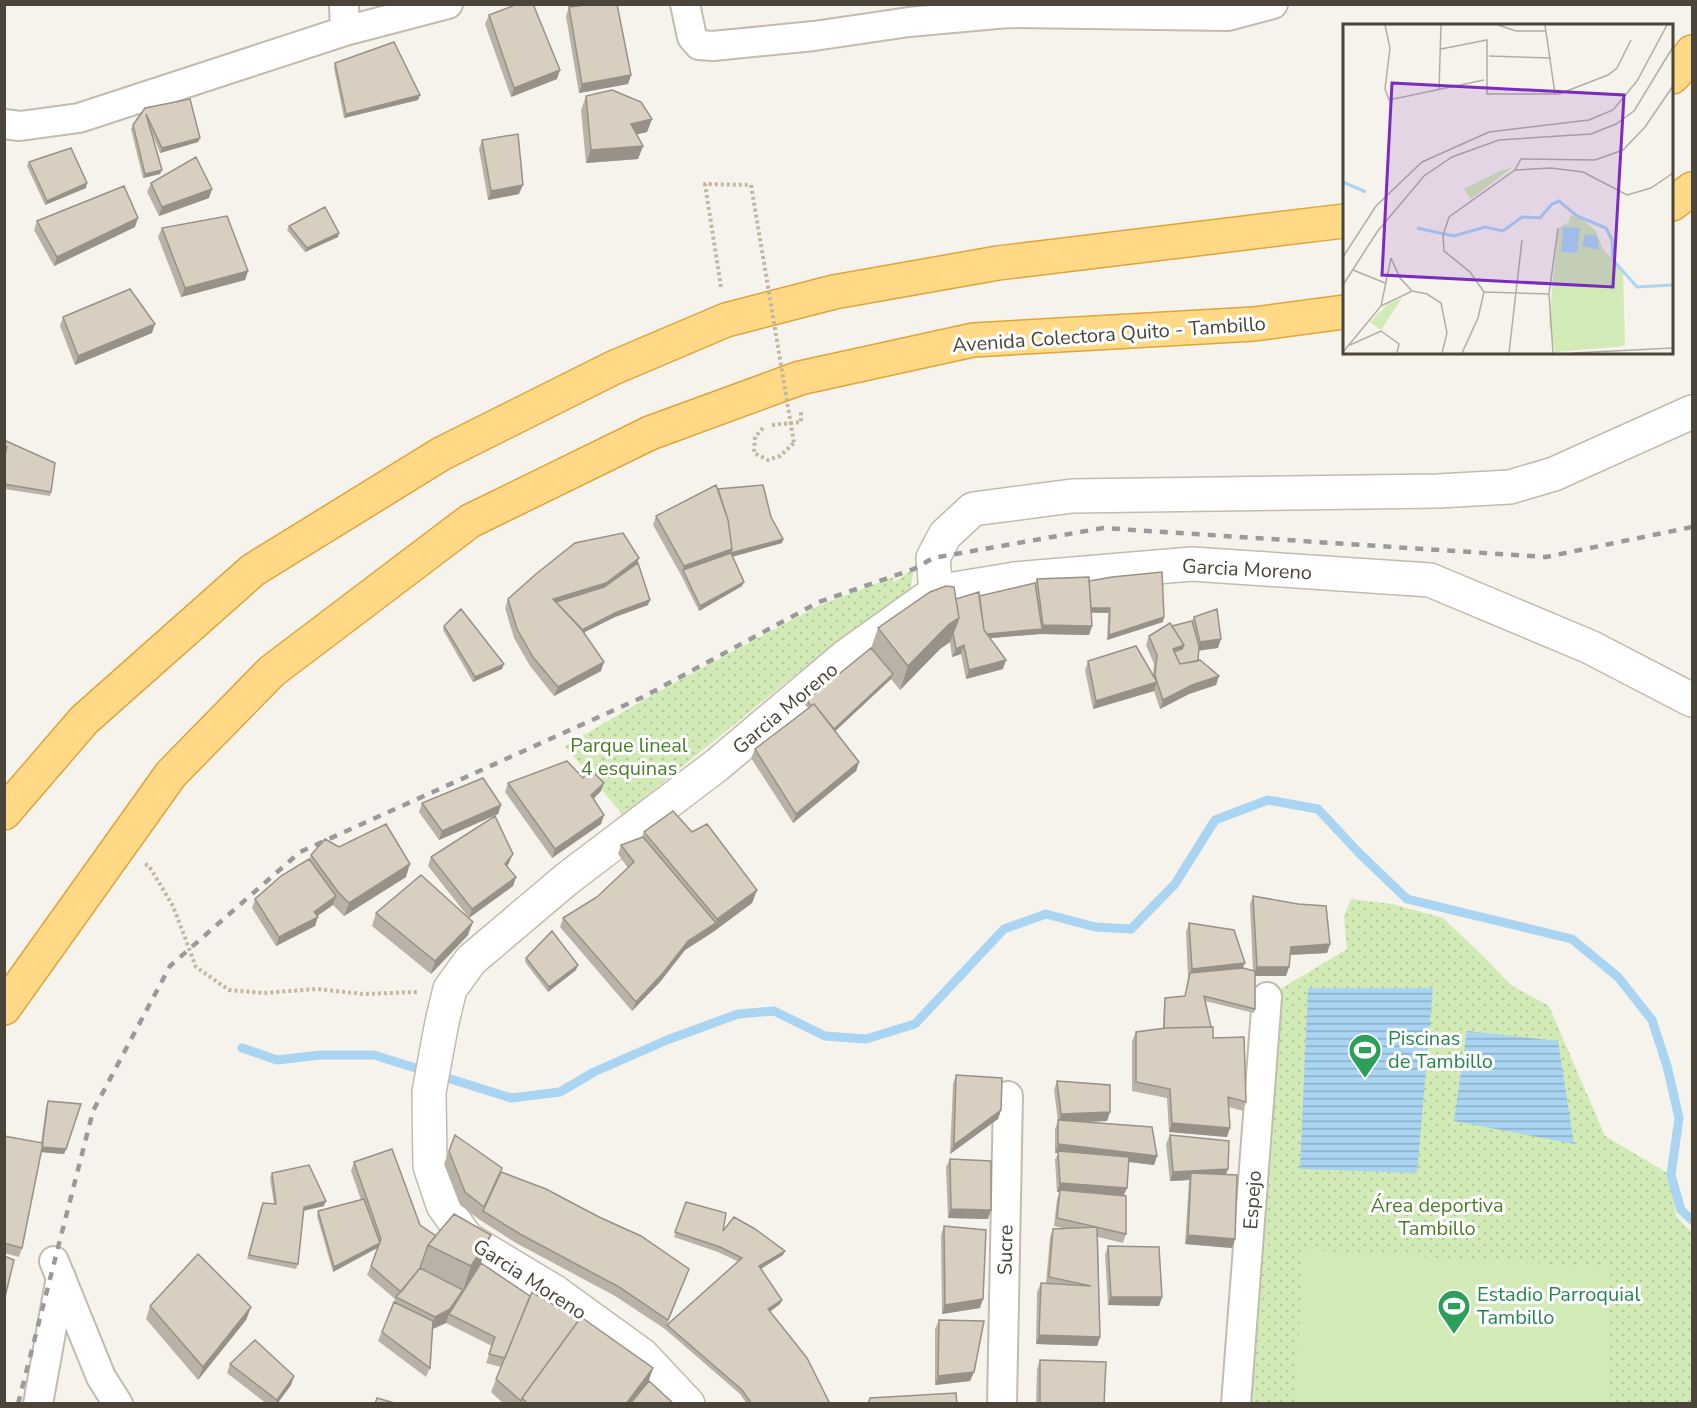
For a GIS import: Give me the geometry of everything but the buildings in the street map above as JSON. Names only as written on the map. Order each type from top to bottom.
[{"type":"highway","points":[[1673,74],[1692,52]]},
{"type":"highway","points":[[1673,203],[1692,189]]},
{"type":"highway","points":[[4,813],[84,720],[253,570],[441,454],[613,368],[726,320],[834,291],[999,262],[1343,220]]},
{"type":"highway","name":"Avenida Colectora Quito - Tambillo","points":[[4,1008],[171,774],[272,671],[470,521],[650,433],[801,378],[974,340],[1254,324],[1343,312]]},
{"type":"street","points":[[4,124],[20,126],[79,118],[344,17],[448,4]]},
{"type":"street","points":[[685,4],[692,37],[699,45],[713,46],[814,36],[909,22],[1008,13],[1196,10],[1228,16],[1273,4]]},
{"type":"street","points":[[936,592],[933,558],[945,535],[973,509],[1072,496],[1438,491],[1510,487],[1554,474],[1692,412]]},
{"type":"street","name":"Garcia Moreno","points":[[688,1404],[642,1355],[555,1292],[467,1239],[443,1205],[430,1166],[429,1092],[450,989],[471,960],[568,878],[717,765],[845,657],[936,592],[1014,579],[1192,564],[1430,580],[1590,646],[1692,700]]},
{"type":"street","name":"Espejo","points":[[1236,1404],[1267,997]]},
{"type":"street","name":"Sucre","points":[[1002,1404],[1008,1096]]},
{"type":"street","points":[[38,1404],[57,1269],[101,1377],[118,1404]]},
{"type":"path","points":[[726,320],[705,184],[750,185],[794,443],[780,456],[768,460],[754,453],[755,437],[765,426],[801,422]]},
{"type":"path","points":[[118,848],[149,866],[173,906],[196,967],[229,990],[263,993],[317,989],[363,994],[413,991],[445,1010]]},
{"type":"green space","name":"Parque lineal 4 esquinas","points":[[914,569],[910,590],[811,662],[623,815],[565,746],[652,695],[820,605],[894,577],[894,582]]},
{"type":"green space","name":"Área deportiva Tambillo","points":[[1351,899],[1392,904],[1443,918],[1511,985],[1549,1006],[1605,1136],[1671,1175],[1676,1216],[1692,1233],[1692,1403],[1241,1404],[1267,997],[1347,949],[1344,916]]},
{"type":"green space","name":"Estadio Parroquial Tambillo","points":[[1303,1250],[1610,1267],[1606,1403],[1296,1403]]},
{"type":"water","name":"Piscinas de Tambillo","points":[[1308,988],[1433,988],[1417,1173],[1300,1169]]},
{"type":"water","points":[[1467,1031],[1558,1041],[1574,1144],[1454,1121]]},
{"type":"waterway","points":[[242,1048],[277,1060],[320,1055],[374,1055],[511,1098],[560,1092],[594,1072],[667,1040],[738,1014],[774,1011],[825,1036],[866,1039],[915,1024],[1004,929],[1046,914],[1095,927],[1131,929],[1175,884],[1215,820],[1268,800],[1318,809],[1407,899],[1572,939],[1618,977],[1652,1020],[1667,1066],[1679,1118],[1671,1175],[1681,1210],[1692,1220]]},
{"type":"railway","points":[[18,1404],[93,1111],[170,966],[300,852],[643,697],[819,602],[914,569],[933,558],[1103,528],[1546,557],[1692,527]]},
{"type":"place","name":"Piscinas de Tambillo","points":[[1365,1079]]},
{"type":"place","name":"Estadio Parroquial Tambillo","points":[[1454,1335]]}]
